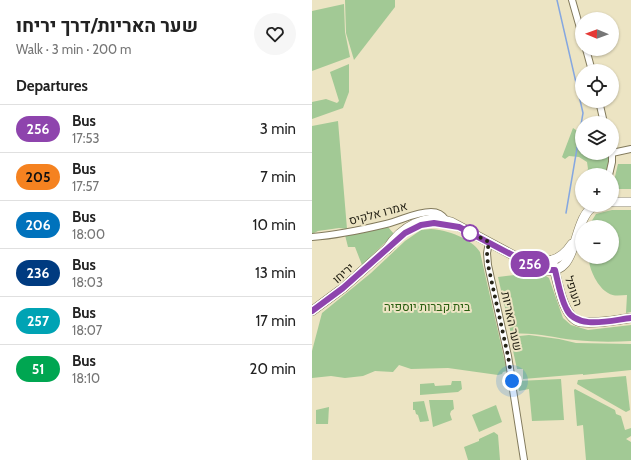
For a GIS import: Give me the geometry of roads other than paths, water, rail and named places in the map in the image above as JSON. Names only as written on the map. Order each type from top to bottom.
[{"type":"main road","points":[[619,202],[631,202]]},
{"type":"main road","points":[[554,265],[575,240],[583,219],[588,212]]},
{"type":"main road","name":"יריחו","points":[[387,249],[396,237],[416,222],[433,219],[446,220],[510,253],[554,265]]},
{"type":"main road","name":"יריחו","points":[[312,311],[343,288],[405,233],[421,225],[434,223],[459,227]]},
{"type":"main road","name":"העופל","points":[[554,265],[566,309],[574,319],[580,322],[587,322],[631,318]]},
{"type":"street","points":[[572,0],[575,12]]},
{"type":"street","points":[[619,152],[631,149]]},
{"type":"street","name":"אמרו אלקיס","points":[[312,237],[345,233],[387,224],[425,213],[439,213],[446,220]]},
{"type":"street","name":"שער האריות","points":[[489,242],[487,253],[488,265],[512,381]]},
{"type":"street","points":[[513,390],[524,460]]},
{"type":"waterway","points":[[557,0],[583,113],[566,213]]},
{"type":"park label","name":"בית קברות יוספיה","points":[[427,306]]}]
